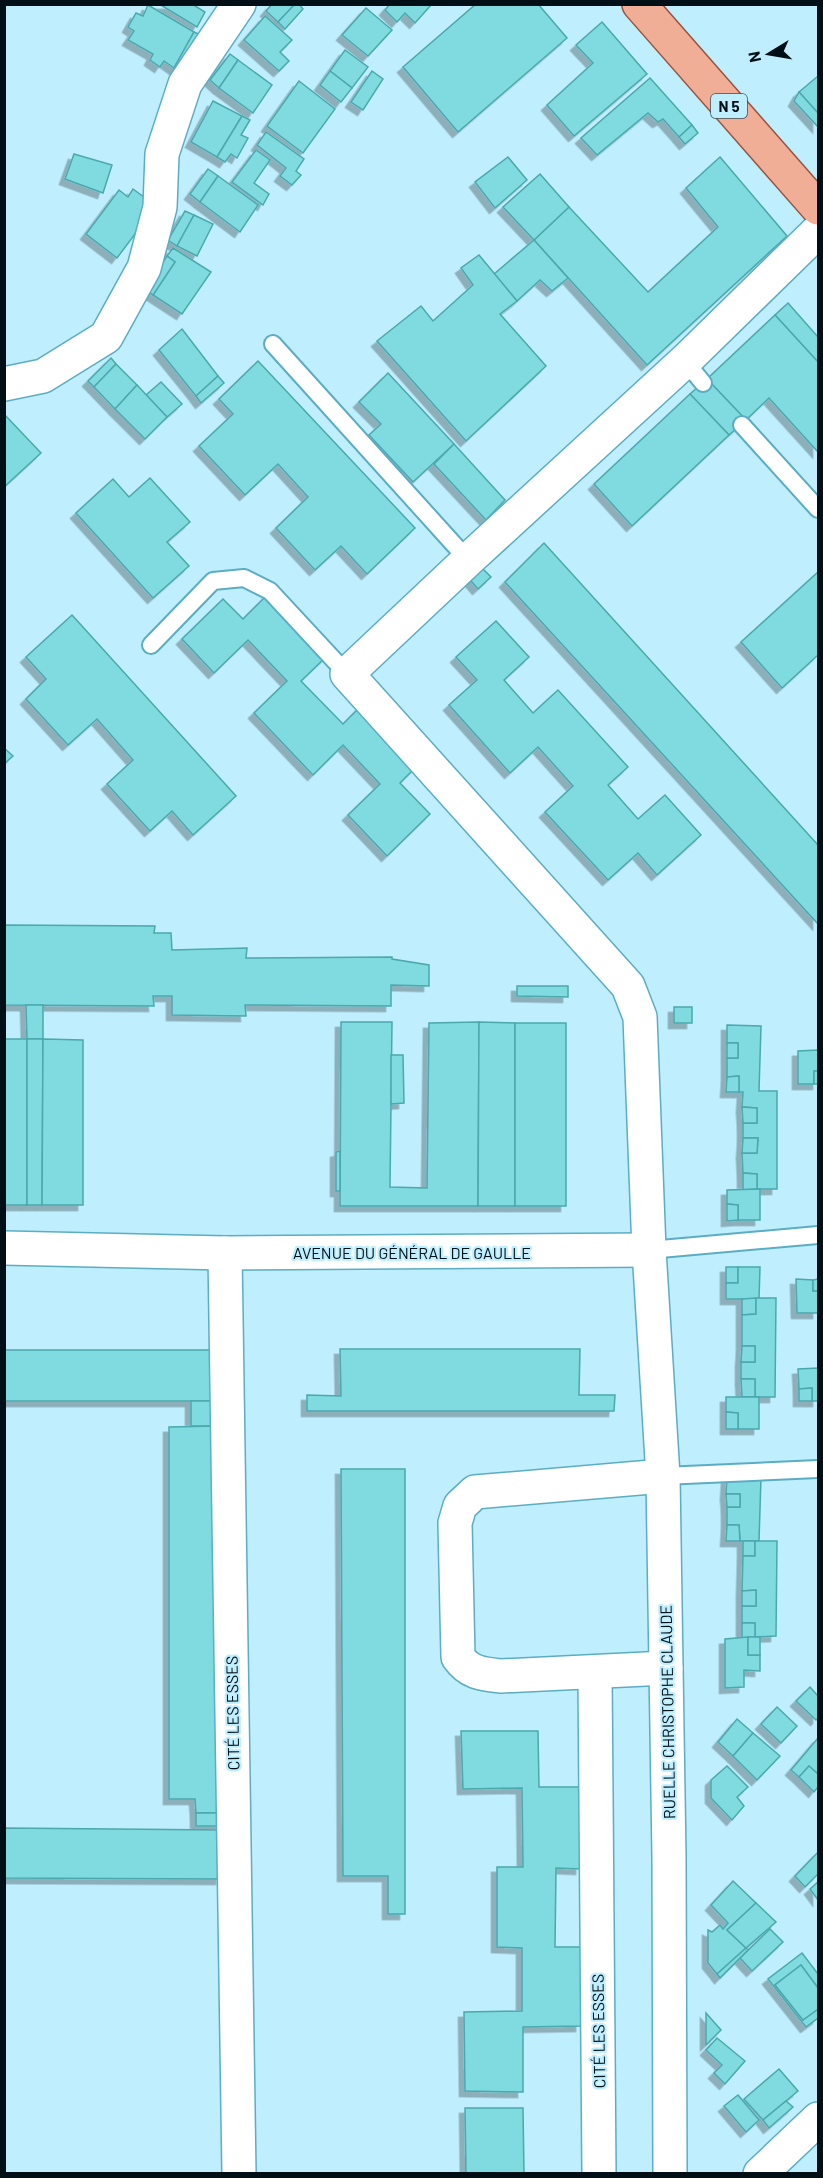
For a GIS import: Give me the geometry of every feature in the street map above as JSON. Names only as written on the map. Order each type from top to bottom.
[{"type":"main road","name":"N 5","points":[[639,4],[819,208]]},
{"type":"street","points":[[4,384],[43,376],[106,337],[144,268],[160,207],[162,154],[185,84],[238,4]]},
{"type":"street","points":[[347,674],[535,500],[694,372],[819,231]]},
{"type":"street","name":"RUELLE CHRISTOPHE CLAUDE","points":[[347,674],[628,986],[640,1017],[649,1250],[663,1476],[669,1857],[670,2174]]},
{"type":"street","name":"AVENUE DU GÉNÉRAL DE GAULLE","points":[[4,1248],[225,1253],[649,1250]]},
{"type":"street","name":"CITÉ LES ESSES","points":[[225,1253],[239,2174]]},
{"type":"street","points":[[663,1476],[475,1492],[460,1506],[455,1523],[457,1650],[458,1657],[465,1666],[476,1673],[501,1676],[666,1668]]},
{"type":"street","name":"CITÉ LES ESSES","points":[[595,1673],[599,2174]]},
{"type":"street","points":[[760,2174],[819,2119]]},
{"type":"lane","points":[[273,345],[468,560]]},
{"type":"lane","points":[[742,425],[819,509]]},
{"type":"lane","points":[[151,645],[213,581],[244,578],[270,591],[347,674]]},
{"type":"lane","name":"AVENUE DU GÉNÉRAL DE GAULLE","points":[[649,1250],[819,1235]]},
{"type":"lane","points":[[663,1476],[819,1468]]},
{"type":"building","points":[[159,4],[192,4],[205,12],[197,27]]},
{"type":"building","points":[[272,4],[295,4],[278,22],[266,11]]},
{"type":"building","points":[[295,4],[299,4],[303,9],[285,29],[278,22]]},
{"type":"building","points":[[390,4],[432,4],[415,23],[405,13],[397,22],[385,10]]},
{"type":"building","points":[[476,4],[538,4],[567,38],[458,132],[403,67]]},
{"type":"building","points":[[148,5],[194,32],[174,68],[164,61],[160,67],[150,60],[153,54],[128,40],[134,31],[128,27],[136,13],[143,16]]},
{"type":"building","points":[[366,8],[392,30],[368,56],[342,35]]},
{"type":"building","points":[[265,16],[292,40],[280,52],[289,61],[279,71],[244,40]]},
{"type":"building","points":[[602,22],[647,74],[574,136],[547,105],[593,63],[576,45]]},
{"type":"building","points":[[194,32],[203,36],[182,73],[174,68]]},
{"type":"building","points":[[345,50],[368,67],[352,88],[330,71]]},
{"type":"building","points":[[230,54],[238,60],[219,88],[210,80]]},
{"type":"building","points":[[238,60],[272,85],[253,113],[219,88]]},
{"type":"building","points":[[330,71],[352,88],[341,102],[320,85]]},
{"type":"building","points":[[372,71],[383,79],[363,110],[351,102]]},
{"type":"building","points":[[818,76],[818,113],[799,92]]},
{"type":"building","points":[[650,78],[692,125],[679,137],[663,119],[658,122],[648,113],[597,155],[581,138]]},
{"type":"building","points":[[299,81],[335,109],[303,153],[267,126]]},
{"type":"building","points":[[799,92],[818,113],[818,127],[794,101]]},
{"type":"building","points":[[213,101],[242,116],[217,157],[191,142]]},
{"type":"building","points":[[242,116],[250,120],[241,135],[248,138],[237,158],[231,154],[225,162],[217,157]]},
{"type":"building","points":[[692,125],[698,133],[685,144],[679,137]]},
{"type":"building","points":[[266,132],[304,159],[296,171],[301,175],[292,185],[280,176],[286,168],[257,145]]},
{"type":"building","points":[[256,150],[270,160],[254,183],[269,194],[263,205],[232,182]]},
{"type":"building","points":[[74,154],[112,165],[103,193],[65,179]]},
{"type":"building","points":[[508,157],[527,180],[495,208],[475,182]]},
{"type":"building","points":[[720,157],[787,236],[647,365],[534,240],[569,207],[648,292],[718,227],[686,188]]},
{"type":"building","points":[[208,169],[218,176],[200,202],[190,194]]},
{"type":"building","points":[[540,174],[569,207],[534,240],[503,207]]},
{"type":"building","points":[[218,176],[258,205],[240,232],[200,202]]},
{"type":"building","points":[[133,189],[156,206],[117,258],[86,234],[119,190],[128,197]]},
{"type":"building","points":[[185,211],[194,215],[177,246],[168,240]]},
{"type":"building","points":[[194,215],[213,224],[197,256],[177,246]]},
{"type":"building","points":[[534,240],[568,278],[552,291],[540,280],[517,301],[494,274]]},
{"type":"building","points":[[173,248],[211,272],[182,314],[153,295],[175,262],[167,256]]},
{"type":"building","points":[[479,255],[517,301],[500,314],[546,366],[466,441],[377,341],[421,306],[433,321],[473,285],[461,268]]},
{"type":"building","points":[[167,256],[175,262],[153,295],[145,290]]},
{"type":"building","points":[[788,303],[818,337],[818,362],[775,315]]},
{"type":"building","points":[[775,315],[818,362],[818,452],[769,398],[746,420],[707,379]]},
{"type":"building","points":[[182,329],[218,376],[196,396],[159,350]]},
{"type":"building","points":[[111,358],[116,364],[94,387],[88,381]]},
{"type":"building","points":[[258,361],[415,528],[367,574],[341,546],[315,570],[276,528],[308,497],[278,464],[245,495],[199,446],[233,414],[219,399]]},
{"type":"building","points":[[116,364],[137,385],[115,409],[94,387]]},
{"type":"building","points":[[388,373],[454,444],[413,482],[369,435],[381,424],[359,402]]},
{"type":"building","points":[[218,376],[224,383],[201,403],[196,396]]},
{"type":"building","points":[[707,379],[746,420],[729,435],[690,394]]},
{"type":"building","points":[[161,382],[182,404],[167,417],[146,395]]},
{"type":"building","points":[[137,385],[167,417],[145,439],[115,409]]},
{"type":"building","points":[[690,394],[729,435],[632,526],[594,484]]},
{"type":"building","points":[[4,414],[41,453],[4,487]]},
{"type":"building","points":[[454,444],[505,500],[486,520],[434,464]]},
{"type":"building","points":[[150,478],[190,522],[167,542],[189,566],[153,598],[76,513],[113,479],[129,497]]},
{"type":"building","points":[[544,543],[818,845],[818,924],[505,582]]},
{"type":"building","points":[[478,564],[491,577],[478,589],[466,575]]},
{"type":"building","points":[[818,572],[818,655],[782,688],[741,642]]},
{"type":"building","points":[[268,594],[327,656],[301,681],[343,724],[363,704],[420,763],[400,783],[430,814],[387,856],[348,815],[380,784],[343,745],[313,775],[254,713],[287,681],[248,640],[214,673],[182,639],[223,599],[243,619]]},
{"type":"building","points":[[72,615],[236,796],[193,835],[172,811],[150,831],[107,784],[133,760],[97,719],[68,745],[26,699],[46,679],[26,657]]},
{"type":"building","points":[[496,621],[529,657],[504,680],[533,713],[558,690],[628,767],[608,785],[638,819],[665,795],[701,835],[657,875],[638,853],[608,880],[545,812],[573,786],[538,747],[510,773],[449,705],[477,680],[456,657]]},
{"type":"building","points":[[4,748],[13,756],[4,764]]},
{"type":"building","points":[[4,925],[155,926],[154,933],[171,933],[172,950],[247,948],[246,958],[392,957],[392,959],[429,965],[429,986],[391,985],[391,1006],[245,1005],[246,1016],[172,1015],[172,996],[153,996],[154,1006],[4,1005]]},
{"type":"building","points":[[517,986],[568,986],[568,997],[517,996]]},
{"type":"building","points":[[26,1005],[43,1005],[43,1039],[27,1039]]},
{"type":"building","points":[[674,1007],[692,1007],[692,1023],[674,1023]]},
{"type":"building","points":[[341,1022],[392,1022],[390,1187],[427,1188],[429,1023],[479,1022],[478,1206],[340,1206]]},
{"type":"building","points":[[479,1022],[515,1023],[515,1206],[478,1206]]},
{"type":"building","points":[[515,1023],[566,1023],[566,1206],[515,1206]]},
{"type":"building","points":[[727,1025],[761,1026],[759,1091],[777,1091],[777,1189],[757,1189],[757,1174],[743,1173],[742,1153],[757,1153],[758,1138],[743,1138],[743,1123],[757,1123],[757,1108],[742,1107],[743,1092],[739,1092],[739,1076],[727,1077],[727,1058],[738,1058],[738,1043],[727,1043]]},
{"type":"building","points":[[4,1039],[27,1039],[27,1205],[4,1205]]},
{"type":"building","points":[[27,1039],[43,1039],[42,1205],[27,1205]]},
{"type":"building","points":[[43,1039],[83,1040],[83,1205],[42,1205]]},
{"type":"building","points":[[727,1043],[738,1043],[738,1058],[727,1058]]},
{"type":"building","points":[[818,1050],[818,1071],[814,1071],[814,1084],[798,1084],[798,1051]]},
{"type":"building","points":[[391,1055],[403,1055],[404,1103],[391,1104]]},
{"type":"building","points":[[814,1071],[818,1071],[818,1084],[814,1084]]},
{"type":"building","points":[[739,1076],[739,1092],[726,1092],[727,1077]]},
{"type":"building","points":[[742,1107],[757,1108],[757,1123],[743,1123]]},
{"type":"building","points":[[743,1138],[758,1138],[757,1153],[742,1153]]},
{"type":"building","points":[[340,1151],[340,1191],[336,1191],[336,1152]]},
{"type":"building","points":[[743,1173],[757,1174],[757,1189],[743,1190]]},
{"type":"building","points":[[760,1189],[760,1220],[738,1220],[738,1205],[727,1204],[727,1190]]},
{"type":"building","points":[[727,1204],[738,1205],[738,1220],[727,1221]]},
{"type":"building","points":[[726,1267],[738,1267],[738,1283],[726,1283]]},
{"type":"building","points":[[738,1267],[760,1267],[759,1299],[726,1299],[726,1283],[738,1283]]},
{"type":"building","points":[[796,1279],[813,1280],[813,1291],[818,1291],[818,1313],[797,1313]]},
{"type":"building","points":[[818,1279],[818,1291],[813,1291],[813,1280]]},
{"type":"building","points":[[756,1298],[756,1314],[742,1315],[742,1299]]},
{"type":"building","points":[[756,1298],[776,1298],[775,1397],[755,1397],[755,1379],[741,1379],[741,1362],[755,1362],[755,1346],[742,1346],[742,1315],[756,1314]]},
{"type":"building","points":[[742,1346],[755,1346],[755,1362],[741,1362]]},
{"type":"building","points":[[340,1349],[580,1349],[579,1395],[615,1395],[614,1411],[307,1411],[307,1395],[341,1396]]},
{"type":"building","points":[[4,1350],[219,1350],[219,1401],[4,1401]]},
{"type":"building","points":[[818,1368],[818,1401],[812,1401],[812,1388],[799,1389],[798,1369]]},
{"type":"building","points":[[741,1379],[755,1379],[755,1397],[742,1397]]},
{"type":"building","points":[[812,1388],[812,1401],[799,1401],[799,1389]]},
{"type":"building","points":[[726,1397],[759,1397],[759,1429],[738,1429],[738,1413],[726,1412]]},
{"type":"building","points":[[191,1401],[219,1401],[219,1426],[191,1426]]},
{"type":"building","points":[[726,1412],[738,1413],[738,1429],[726,1429]]},
{"type":"building","points":[[219,1426],[221,1813],[196,1813],[195,1799],[169,1799],[169,1427]]},
{"type":"building","points":[[341,1469],[405,1469],[405,1914],[388,1914],[388,1876],[343,1876]]},
{"type":"building","points":[[761,1477],[759,1541],[740,1541],[739,1525],[727,1525],[727,1507],[740,1507],[740,1494],[726,1494],[727,1478]]},
{"type":"building","points":[[726,1494],[740,1494],[740,1507],[727,1507]]},
{"type":"building","points":[[727,1525],[739,1525],[740,1541],[726,1541]]},
{"type":"building","points":[[743,1541],[755,1541],[755,1556],[743,1556]]},
{"type":"building","points":[[755,1541],[777,1541],[776,1636],[755,1637],[755,1623],[742,1623],[742,1606],[756,1606],[756,1590],[742,1591],[743,1556],[755,1556]]},
{"type":"building","points":[[756,1590],[756,1606],[742,1606],[742,1591]]},
{"type":"building","points":[[742,1623],[755,1623],[755,1637],[742,1638]]},
{"type":"building","points":[[748,1637],[748,1655],[760,1655],[760,1671],[744,1670],[744,1687],[725,1688],[725,1639]]},
{"type":"building","points":[[748,1637],[760,1637],[760,1655],[748,1655]]},
{"type":"building","points":[[810,1687],[818,1696],[818,1718],[816,1720],[796,1701]]},
{"type":"building","points":[[777,1707],[797,1726],[781,1743],[761,1724]]},
{"type":"building","points":[[737,1719],[753,1733],[733,1756],[718,1742]]},
{"type":"building","points":[[461,1731],[538,1731],[539,1787],[582,1787],[581,1869],[556,1868],[555,1947],[581,1947],[581,2026],[523,2027],[523,2092],[465,2091],[464,2012],[522,2011],[522,1948],[497,1947],[497,1867],[523,1867],[522,1788],[463,1789]]},
{"type":"building","points":[[753,1733],[780,1756],[757,1780],[733,1756]]},
{"type":"building","points":[[818,1738],[818,1774],[809,1766],[799,1777],[791,1770]]},
{"type":"building","points":[[727,1766],[748,1787],[737,1797],[744,1806],[732,1820],[711,1798],[711,1780]]},
{"type":"building","points":[[809,1766],[818,1774],[818,1787],[814,1792],[799,1777]]},
{"type":"building","points":[[196,1813],[221,1813],[221,1826],[196,1826]]},
{"type":"building","points":[[4,1828],[222,1830],[221,1879],[4,1878]]},
{"type":"building","points":[[818,1852],[818,1874],[805,1887],[795,1876]]},
{"type":"building","points":[[733,1881],[756,1903],[727,1930],[746,1948],[717,1974],[708,1963],[708,1930],[712,1932],[720,1925],[723,1929],[728,1923],[711,1905]]},
{"type":"building","points":[[818,1882],[818,1900],[810,1889]]},
{"type":"building","points":[[756,1903],[776,1922],[746,1948],[727,1930]]},
{"type":"building","points":[[770,1929],[783,1942],[752,1971],[740,1958]]},
{"type":"building","points":[[746,1948],[748,1950],[720,1978],[717,1974]]},
{"type":"building","points":[[802,1953],[818,1974],[818,1988],[801,1965],[775,1985],[803,2020],[818,2009],[818,2018],[806,2027],[768,1979]]},
{"type":"building","points":[[801,1965],[818,1988],[818,2009],[803,2020],[775,1985]]},
{"type":"building","points":[[706,2013],[721,2030],[706,2045]]},
{"type":"building","points":[[717,2038],[745,2061],[725,2084],[714,2073],[722,2065],[706,2050]]},
{"type":"building","points":[[779,2069],[798,2091],[763,2120],[744,2099]]},
{"type":"building","points":[[738,2095],[759,2120],[746,2132],[724,2106]]},
{"type":"building","points":[[786,2101],[793,2107],[769,2128],[763,2120]]},
{"type":"building","points":[[465,2108],[523,2108],[524,2174],[466,2174]]}]
